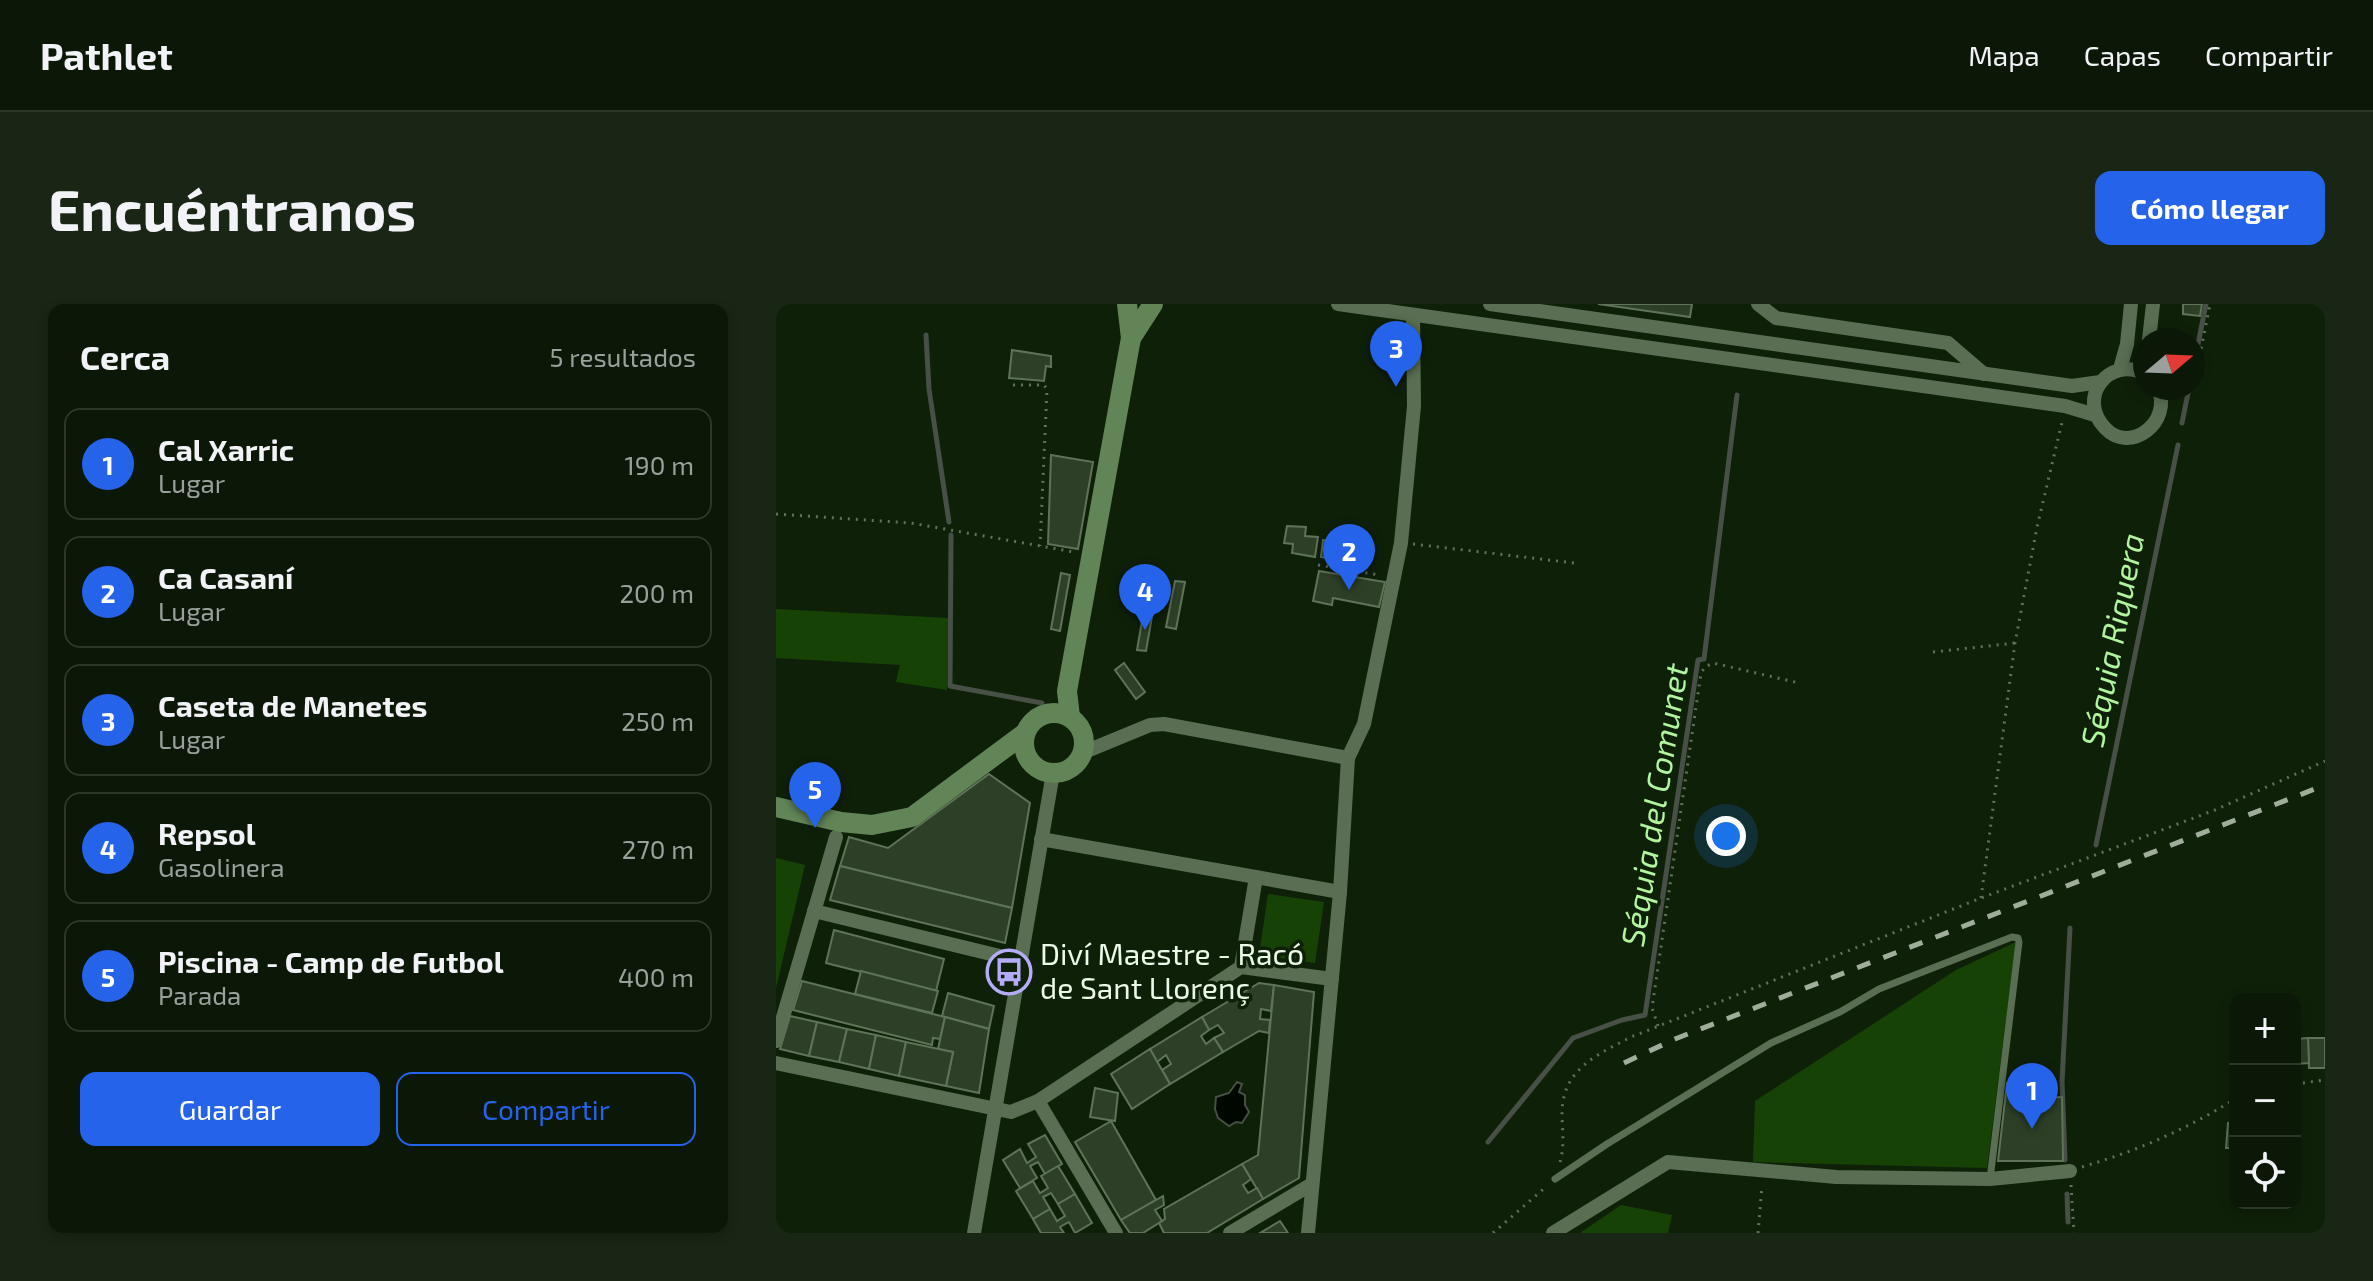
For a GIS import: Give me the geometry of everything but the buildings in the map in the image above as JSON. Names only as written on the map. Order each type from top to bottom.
[{"type":"street","points":[[1025,733],[1027,756],[1038,769],[1053,773],[1068,770],[1082,753],[1082,733],[1070,717],[1067,691],[1131,338],[1127,304]]},
{"type":"street","points":[[1131,338],[1150,304]]},
{"type":"street","points":[[1338,304],[2065,406],[2095,415]]},
{"type":"street","points":[[1490,304],[2072,386],[2100,382],[2120,369],[2133,369]]},
{"type":"street","points":[[1758,304],[1776,318],[1948,343],[1984,374]]},
{"type":"street","points":[[2120,369],[2127,344],[2131,304]]},
{"type":"street","points":[[2150,328],[2153,304]]},
{"type":"street","points":[[1308,1233],[1340,892],[1348,758],[1364,724],[1401,543],[1414,406],[1413,315]]},
{"type":"street","points":[[2100,382],[2093,397],[2095,415],[2107,431],[2126,438],[2146,433],[2154,425],[2162,408],[2160,400]]},
{"type":"street","points":[[776,807],[841,822],[872,825],[912,817],[1025,733],[1034,719],[1049,713],[1067,691]]},
{"type":"street","points":[[1049,713],[1070,717]]},
{"type":"street","points":[[1082,753],[1150,725],[1164,724],[1348,758]]},
{"type":"street","points":[[1000,753],[1027,756]]},
{"type":"street","points":[[974,1233],[1053,773]]},
{"type":"street","points":[[776,1041],[836,837]]},
{"type":"street","points":[[1041,839],[1340,892]]},
{"type":"street","points":[[1241,967],[1256,877]]},
{"type":"street","points":[[814,911],[1020,961]]},
{"type":"street","points":[[776,1063],[1011,1112],[1038,1101],[1241,967],[1332,979]]},
{"type":"street","points":[[1038,1101],[1116,1233]]},
{"type":"street","points":[[1553,1233],[1668,1162],[1836,1177],[1990,1179],[2070,1171]]},
{"type":"street","points":[[1230,1233],[1312,1184]]},
{"type":"lane","points":[[1555,1179],[1771,1043],[1840,1012],[1879,989],[2012,937],[2018,938],[2019,942],[1990,1179]]},
{"type":"path","points":[[2205,329],[2210,304]]},
{"type":"path","points":[[1013,385],[1044,385],[1047,389],[1040,546]]},
{"type":"path","points":[[1981,898],[2015,643],[2037,527],[2065,406]]},
{"type":"path","points":[[776,514],[911,523],[1093,555]]},
{"type":"path","points":[[1401,543],[1574,563]]},
{"type":"path","points":[[1318,565],[1376,575],[1395,575]]},
{"type":"path","points":[[1933,652],[2015,643]]},
{"type":"path","points":[[1658,1026],[1652,1008],[1701,673],[1713,663],[1799,683]]},
{"type":"path","points":[[1493,1233],[1555,1179],[1562,1156],[1562,1108],[1569,1085],[1586,1061],[1658,1026],[1981,898],[2215,810],[2325,761]]},
{"type":"path","points":[[2301,1083],[2325,1080]]},
{"type":"path","points":[[2074,1233],[2070,1171],[2131,1152],[2177,1133],[2229,1103]]},
{"type":"path","points":[[1758,1233],[1764,1170]]},
{"type":"green space","points":[[776,609],[948,618],[947,690],[896,682],[900,665],[776,658]]},
{"type":"green space","points":[[776,858],[805,865],[776,988]]},
{"type":"green space","points":[[1268,894],[1324,902],[1315,963],[1259,955]]},
{"type":"green space","points":[[2016,942],[1987,1168],[1753,1162],[1755,1101],[1956,970]]},
{"type":"green space","points":[[1621,1205],[1672,1215],[1668,1233],[1580,1233]]},
{"type":"shaded area","points":[[1237,1082],[1242,1084],[1239,1092],[1245,1095],[1249,1112],[1242,1123],[1229,1126],[1218,1118],[1216,1097],[1229,1093]]},
{"type":"waterway","name":"Séquia Riquera","points":[[2201,328],[2206,304]]},
{"type":"waterway","points":[[926,335],[929,389],[949,522]]},
{"type":"waterway","name":"Séquia del Comunet","points":[[1488,1142],[1573,1038],[1645,1015],[1698,660],[1704,659],[1737,395]]},
{"type":"waterway","name":"Séquia Riquera","points":[[2182,423],[2187,400]]},
{"type":"waterway","name":"Séquia Riquera","points":[[2096,845],[2178,445]]},
{"type":"waterway","points":[[951,535],[950,686],[1042,703]]},
{"type":"waterway","name":"Séquia Riquera","points":[[2065,1160],[2062,1082],[2070,928]]},
{"type":"waterway","points":[[2067,1194],[2068,1222]]},
{"type":"railway","points":[[1624,1063],[1675,1039],[2325,785]]},
{"type":"place","name":"Caseta de Manetes","points":[[1396,387]]},
{"type":"place","name":"Ca Casaní","points":[[1349,590]]},
{"type":"place","name":"Repsol","points":[[1145,630]]},
{"type":"place","name":"Piscina - Camp de Futbol","points":[[815,828]]},
{"type":"place","name":"Diví Maestre - Racó de Sant Llorenç","points":[[1009,972]]},
{"type":"place","name":"Cal Xarric","points":[[2032,1129]]}]
